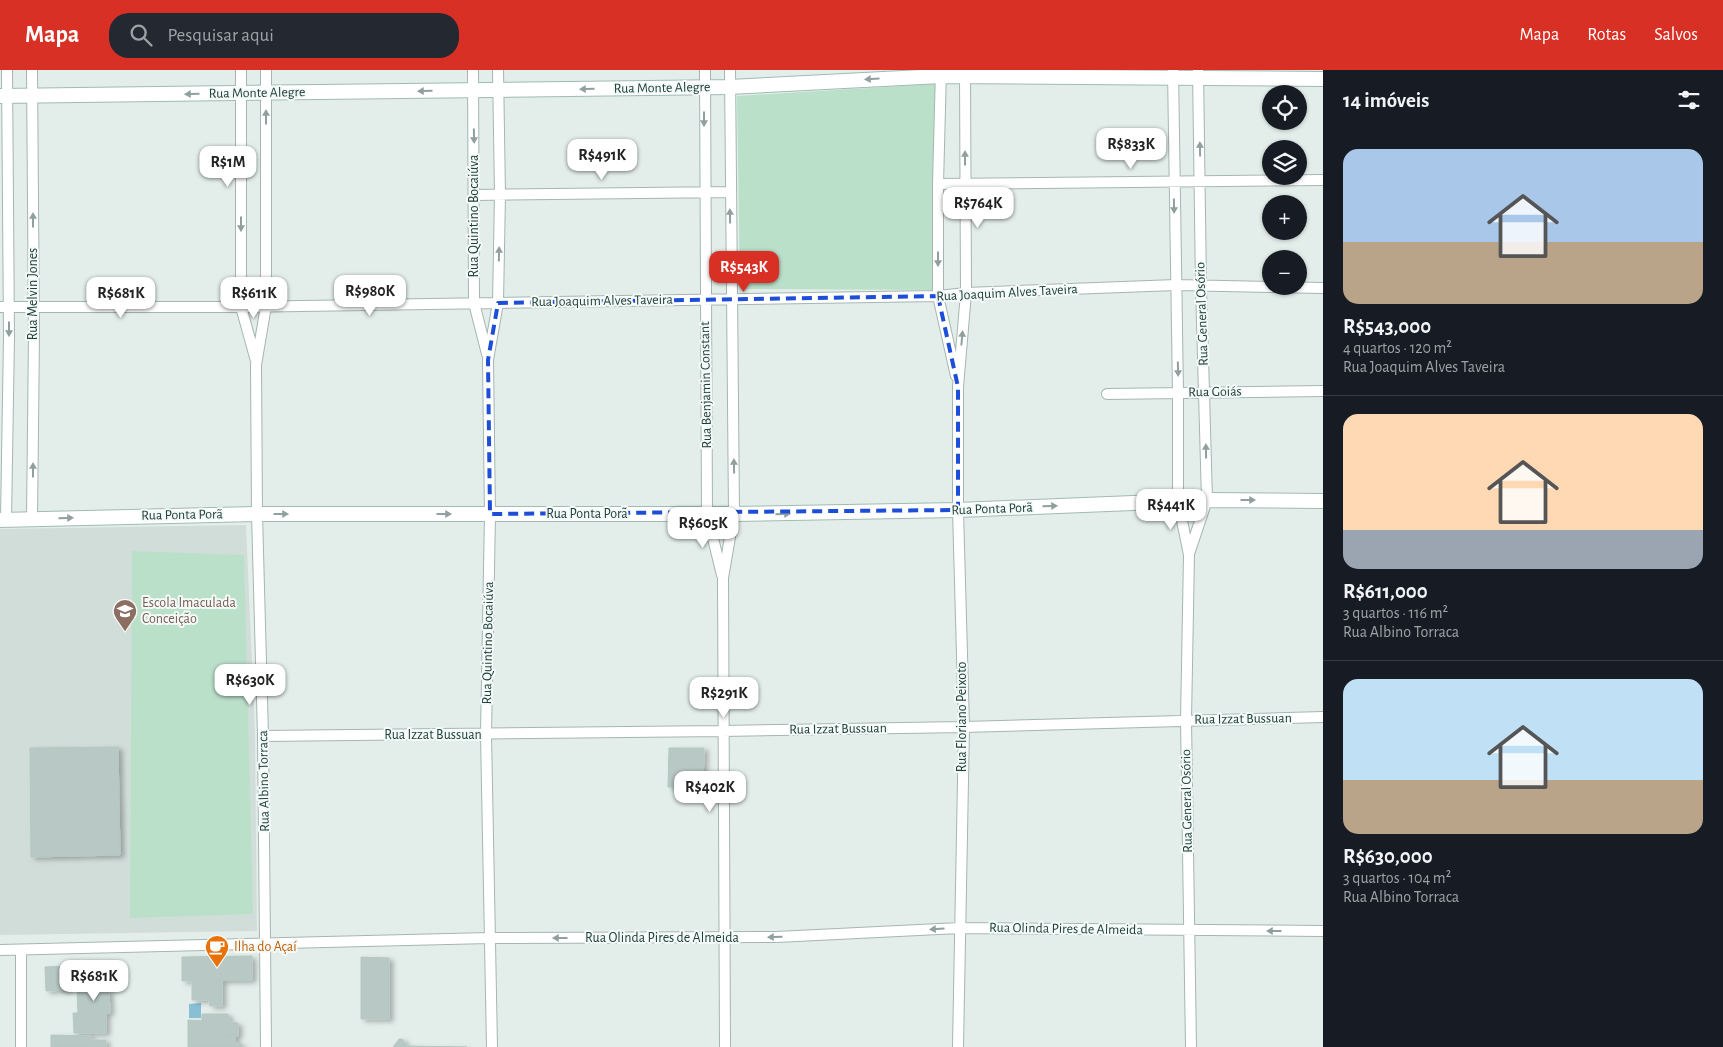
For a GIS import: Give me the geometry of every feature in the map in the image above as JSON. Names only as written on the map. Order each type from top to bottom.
[{"type":"street","name":"Rua Melvin Jones","points":[[3,520],[4,96],[7,70]]},
{"type":"street","name":"Rua Melvin Jones","points":[[32,70],[32,519]]},
{"type":"street","name":"Rua Albino Torraca","points":[[241,70],[241,306],[256,365]]},
{"type":"street","name":"Rua Albino Torraca","points":[[266,70],[266,306],[256,365],[257,514],[263,736],[266,1047]]},
{"type":"street","name":"Rua Quintino Bocaiúva","points":[[473,70],[474,303],[488,360]]},
{"type":"street","name":"Rua Quintino Bocaiúva","points":[[492,1047],[486,734],[490,514],[488,360],[498,303],[500,194],[498,70]]},
{"type":"street","name":"Rua Benjamin Constant","points":[[705,70],[704,192],[707,514],[723,578]]},
{"type":"street","name":"Rua Benjamin Constant","points":[[725,1047],[722,732],[723,578],[734,514],[728,87],[730,70]]},
{"type":"street","name":"Rua Monte Alegre","points":[[4,96],[728,87],[941,73],[1198,74],[1323,79]]},
{"type":"street","name":"Rua Floriano Peixoto","points":[[941,73],[938,184],[938,296],[958,387]]},
{"type":"street","name":"Rua Floriano Peixoto","points":[[958,1047],[964,727],[958,510],[958,387],[966,293],[965,73]]},
{"type":"street","name":"Rua General Osório","points":[[1173,74],[1178,502],[1189,555],[1186,720],[1191,1047]]},
{"type":"street","name":"Rua General Osório","points":[[1189,555],[1207,500],[1198,74]]},
{"type":"street","points":[[938,184],[1323,180]]},
{"type":"street","points":[[474,195],[730,192]]},
{"type":"street","name":"Rua Joaquim Alves Taveira","points":[[4,307],[266,306],[938,296],[966,293],[1176,285],[1323,288]]},
{"type":"street","name":"Rua Goiás","points":[[1107,394],[1323,391]]},
{"type":"street","name":"Rua Ponta Porã","points":[[3,520],[257,514],[734,514],[958,510],[1207,500],[1323,501]]},
{"type":"street","name":"Rua Izzat Bussuan","points":[[263,736],[722,732],[1323,718]]},
{"type":"street","name":"Rua Olinda Pires de Almeida","points":[[0,950],[489,938],[776,937],[960,928],[1323,931]]},
{"type":"street","points":[[20,1047],[21,950]]},
{"type":"highlighted area","points":[[938,296],[958,387],[958,510],[490,514],[488,360],[498,303]]},
{"type":"shaded area","name":"Escola Imaculada Conceição","points":[[246,525],[255,735],[257,931],[0,935],[0,529]]},
{"type":"shaded area","points":[[110,966],[124,966],[124,988],[81,988],[81,969],[110,969]]},
{"type":"green space","points":[[935,84],[933,290],[740,289],[737,96]]},
{"type":"green space","points":[[132,551],[244,555],[253,914],[130,918]]},
{"type":"water","points":[[201,1003],[201,1018],[189,1018],[189,1004]]},
{"type":"building","points":[[118,747],[120,855],[31,857],[30,748]]},
{"type":"building","points":[[669,748],[704,748],[703,788],[668,787]]},
{"type":"building","name":"Ilha do Açaí","points":[[252,956],[252,980],[182,981],[182,957]]},
{"type":"building","points":[[361,957],[389,958],[389,1019],[361,1019]]},
{"type":"building","points":[[70,965],[74,965],[75,982],[71,982]]},
{"type":"building","points":[[68,966],[68,990],[46,991],[45,967]]},
{"type":"building","points":[[192,981],[222,981],[222,1006],[210,1006],[209,1000],[192,1000]]},
{"type":"building","points":[[77,990],[109,990],[110,1013],[78,1013]]},
{"type":"building","points":[[73,1013],[106,1013],[106,1033],[74,1033]]},
{"type":"building","points":[[202,1014],[228,1014],[229,1022],[238,1023],[238,1036],[188,1035],[188,1020],[202,1021]]},
{"type":"building","points":[[51,1035],[91,1036],[92,1040],[106,1040],[106,1047],[51,1047]]},
{"type":"building","points":[[188,1035],[235,1036],[235,1043],[242,1044],[242,1047],[188,1047]]},
{"type":"building","points":[[399,1039],[402,1039],[407,1046],[467,1047],[393,1047]]},
{"type":"place","name":"Escola Imaculada Conceição","points":[[125,632]]},
{"type":"place","name":"Ilha do Açaí","points":[[217,968]]}]
